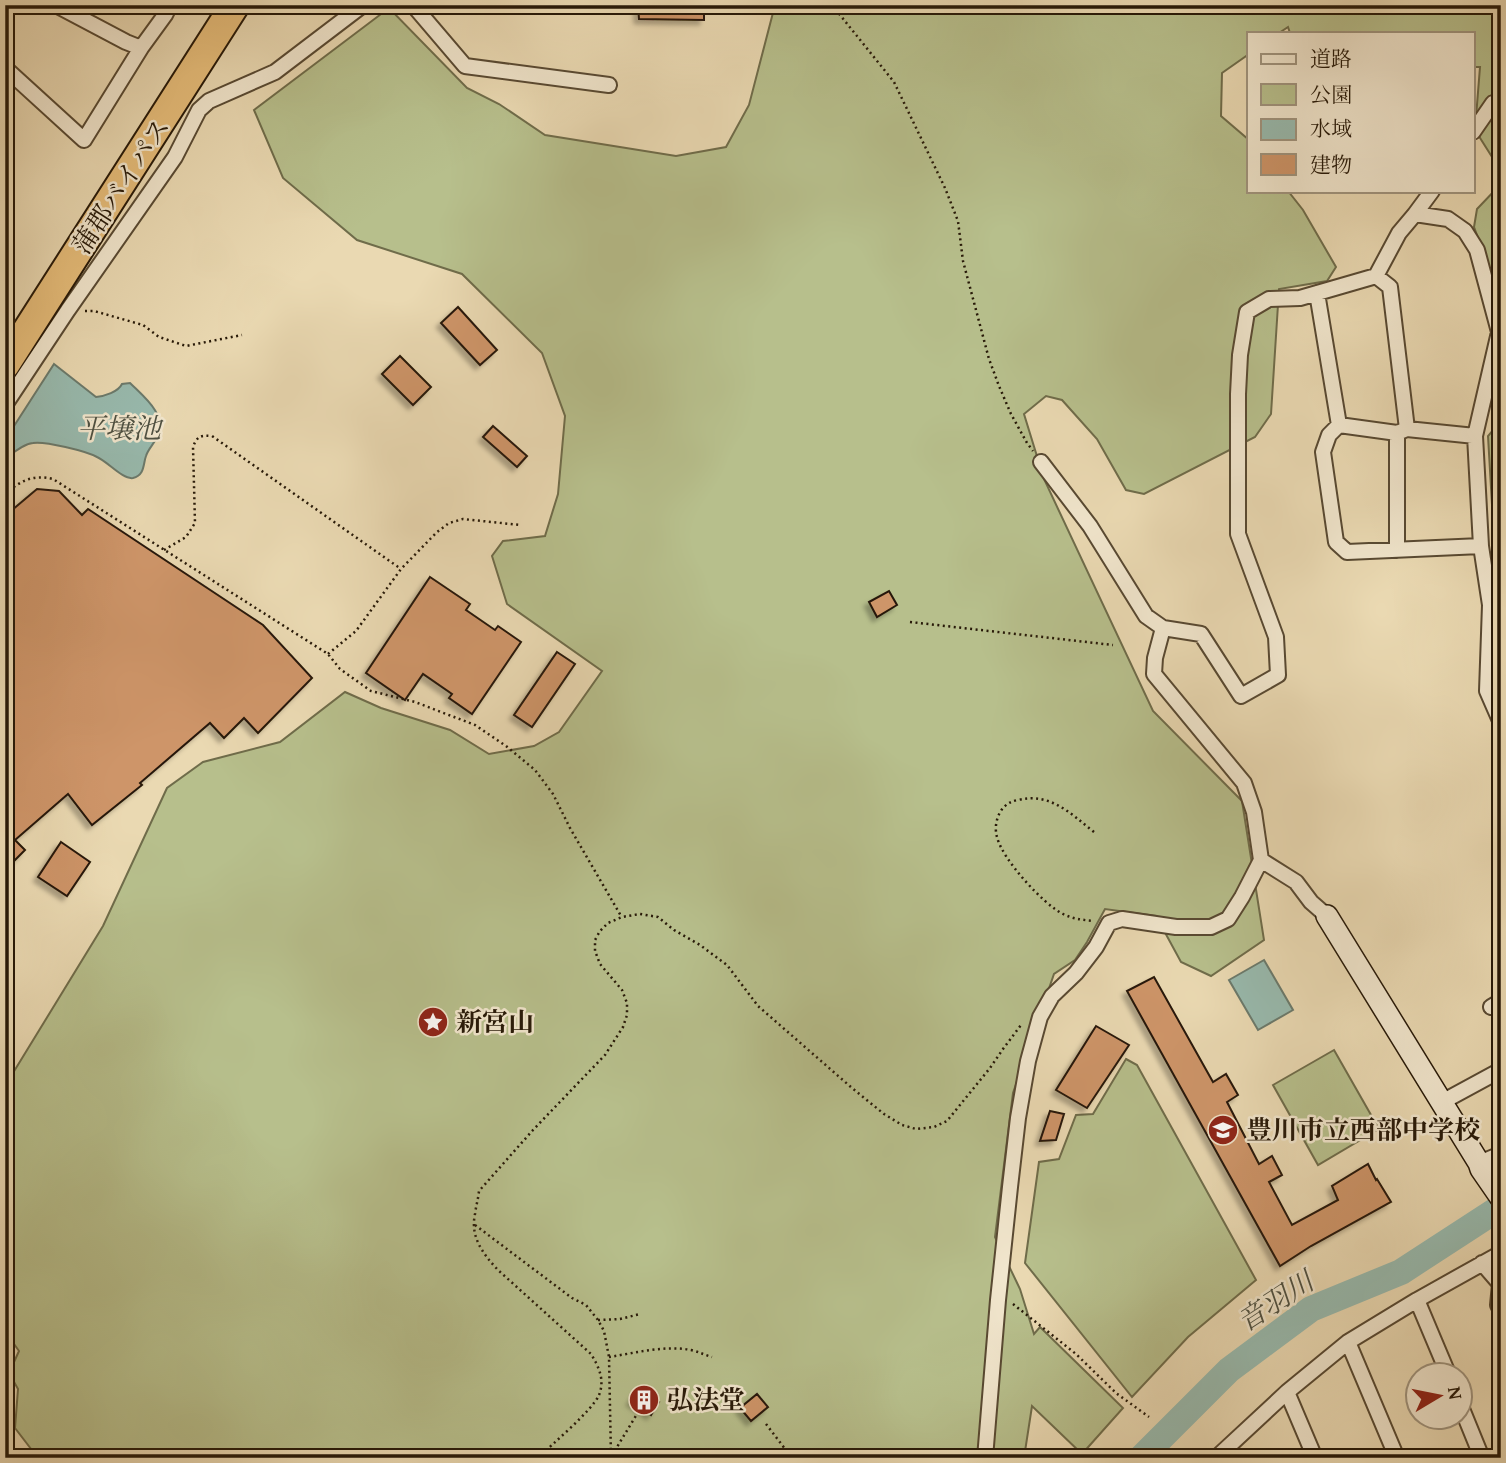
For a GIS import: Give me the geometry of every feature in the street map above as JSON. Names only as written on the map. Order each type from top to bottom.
[{"type":"highway","name":"蒲郡バイパス","points":[[5,347],[223,5]]},
{"type":"highway","name":"蒲郡バイパス","points":[[5,365],[235,5]]},
{"type":"street","points":[[56,5],[141,48]]},
{"type":"street","points":[[5,68],[84,140],[170,5]]},
{"type":"street","points":[[5,405],[175,157],[199,110],[209,101],[275,72],[363,5]]},
{"type":"street","points":[[413,5],[466,66],[609,85]]},
{"type":"street","points":[[1474,131],[1493,103]]},
{"type":"street","points":[[1041,461],[1090,526],[1146,615],[1163,628],[1201,634],[1241,696],[1278,675],[1276,637],[1238,534],[1238,394],[1240,355],[1247,312],[1269,299],[1300,298],[1376,276],[1399,233],[1431,192]]},
{"type":"street","points":[[1415,214],[1448,219],[1465,231],[1477,250],[1499,332],[1475,436],[1481,546],[1490,605],[1487,691],[1501,723]]},
{"type":"street","points":[[1376,276],[1390,287],[1402,431],[1397,550]]},
{"type":"street","points":[[1317,293],[1339,425]]},
{"type":"street","points":[[1339,425],[1475,436]]},
{"type":"street","points":[[1339,425],[1329,435],[1323,452],[1336,542],[1347,552],[1481,546]]},
{"type":"street","points":[[985,1458],[1018,1118],[1028,1061],[1040,1017],[1052,996],[1076,973],[1096,947],[1109,923],[1122,919],[1176,927],[1211,927],[1228,919],[1261,860],[1254,811],[1244,783],[1154,674],[1163,628]]},
{"type":"street","points":[[1261,860],[1296,882],[1311,902],[1327,916],[1501,1198]]},
{"type":"street","points":[[1442,1102],[1501,1070]]},
{"type":"street","points":[[1480,1166],[1501,1154]]},
{"type":"street","points":[[1216,1458],[1229,1452],[1287,1392],[1349,1342],[1501,1253]]},
{"type":"street","points":[[1482,1263],[1500,1285],[1498,1304],[1501,1311]]},
{"type":"street","points":[[1417,1300],[1443,1362]]},
{"type":"street","points":[[1349,1342],[1397,1458]]},
{"type":"street","points":[[1287,1392],[1315,1458]]},
{"type":"street","points":[[1472,1432],[1482,1458]]},
{"type":"path","points":[[832,5],[894,82],[945,188],[958,221],[963,261],[992,368],[1022,434],[1041,461]]},
{"type":"path","points":[[68,310],[113,315],[143,325],[159,337],[186,346],[242,335]]},
{"type":"path","points":[[163,550],[186,537],[195,523],[193,447],[196,439],[202,435],[212,436],[401,569]]},
{"type":"path","points":[[5,494],[14,486],[33,477],[53,479],[328,654],[340,669],[371,691],[415,702],[475,724],[535,769],[553,794],[622,917]]},
{"type":"path","points":[[328,654],[356,631],[401,569],[449,523],[463,519],[520,525]]},
{"type":"path","points":[[910,622],[1112,645]]},
{"type":"path","points":[[1094,832],[1073,815],[1039,798],[1010,802],[1002,809],[997,819],[997,837],[1008,860],[1050,904],[1074,919],[1109,923]]},
{"type":"path","points":[[538,1458],[590,1408],[599,1395],[599,1367],[591,1354],[486,1258],[480,1250],[475,1233],[474,1216],[479,1191],[605,1055],[622,1027],[627,1015],[627,1003],[622,990],[600,964],[594,951],[595,940],[608,923],[640,914],[658,917],[700,945],[727,965],[758,1006],[852,1088],[884,1114],[902,1125],[916,1129],[933,1127],[947,1121],[1024,1022]]},
{"type":"path","points":[[475,1225],[572,1298],[586,1305],[598,1320],[604,1331],[609,1357],[611,1457],[637,1414]]},
{"type":"path","points":[[999,1294],[1076,1354],[1116,1394],[1149,1417]]},
{"type":"path","points":[[598,1320],[620,1319],[640,1314]]},
{"type":"path","points":[[609,1357],[682,1349],[712,1357]]},
{"type":"path","points":[[766,1424],[792,1458]]},
{"type":"green space","points":[[775,5],[1501,5],[1501,300],[1474,227],[1477,209],[1498,187],[1499,168],[1475,130],[1480,67],[1474,67],[1474,32],[1290,32],[1288,27],[1280,32],[1247,32],[1247,55],[1222,73],[1221,116],[1247,138],[1247,192],[1289,192],[1303,210],[1336,267],[1327,281],[1279,289],[1271,414],[1255,437],[1144,494],[1126,490],[1097,439],[1062,400],[1046,396],[1024,414],[1044,479],[1153,711],[1242,801],[1264,940],[1211,976],[1181,962],[1156,916],[1105,909],[1075,960],[1054,974],[1013,1093],[995,1237],[1020,1289],[1034,1334],[1040,1327],[1123,1408],[1082,1454],[1032,1406],[1024,1458],[38,1458],[15,1428],[18,1389],[9,1373],[19,1351],[9,1337],[5,1338],[5,1086],[103,926],[167,788],[203,762],[280,742],[345,692],[381,708],[450,730],[489,754],[534,746],[559,732],[602,671],[507,604],[492,556],[503,541],[545,536],[558,494],[565,416],[542,353],[462,274],[357,240],[283,178],[254,110],[389,8],[467,88],[499,104],[545,135],[676,156],[726,147],[749,105]]},
{"type":"green space","points":[[1499,423],[1501,577],[1496,573],[1488,436]]},
{"type":"green space","points":[[1334,1050],[1379,1129],[1318,1165],[1273,1085]]},
{"type":"green space","points":[[1126,1059],[1137,1065],[1256,1280],[1188,1337],[1132,1397],[1025,1263],[1039,1162],[1059,1159],[1076,1115],[1093,1114]]},
{"type":"water","name":"平壌池","points":[[54,364],[96,397],[111,393],[122,384],[130,383],[148,400],[157,414],[160,429],[137,477],[129,478],[92,455],[47,444],[26,445],[5,459],[5,440]]},
{"type":"water","points":[[1264,960],[1293,1010],[1258,1030],[1229,980]]},
{"type":"building","points":[[638,5],[704,5],[704,20],[639,19]]},
{"type":"building","points":[[458,307],[497,350],[480,365],[441,323]]},
{"type":"building","points":[[400,356],[431,387],[413,405],[382,374]]},
{"type":"building","points":[[493,426],[527,456],[517,467],[483,437]]},
{"type":"building","points":[[37,489],[59,491],[82,515],[88,509],[263,625],[312,678],[258,733],[244,718],[224,738],[210,723],[140,783],[142,785],[92,825],[68,794],[15,840],[25,850],[5,870],[5,516]]},
{"type":"building","points":[[430,577],[470,604],[466,610],[495,630],[498,626],[521,642],[472,714],[449,698],[452,694],[423,674],[405,700],[366,673]]},
{"type":"building","points":[[889,591],[897,605],[877,617],[869,602]]},
{"type":"building","points":[[557,652],[575,664],[532,727],[514,715]]},
{"type":"building","points":[[61,842],[90,862],[67,896],[38,877]]},
{"type":"building","points":[[1154,977],[1213,1082],[1226,1074],[1238,1095],[1227,1102],[1259,1164],[1272,1156],[1282,1175],[1269,1182],[1292,1225],[1338,1200],[1332,1186],[1368,1164],[1391,1202],[1280,1266],[1127,991]]},
{"type":"building","points":[[1096,1026],[1129,1045],[1087,1108],[1056,1090]]},
{"type":"building","points":[[1050,1111],[1064,1114],[1056,1140],[1040,1141]]},
{"type":"building","name":"弘法堂","points":[[647,1387],[657,1394],[654,1399],[659,1402],[651,1415],[631,1401],[639,1389],[644,1392]]},
{"type":"building","name":"弘法堂","points":[[757,1394],[768,1407],[751,1421],[740,1408]]},
{"type":"waterway","name":"音羽川","points":[[1141,1458],[1229,1370],[1311,1309],[1401,1272],[1501,1207]]},
{"type":"place","name":"新宮山","points":[[433,1022]]},
{"type":"place","name":"豊川市立西部中学校","points":[[1223,1130]]},
{"type":"place","name":"弘法堂","points":[[644,1400]]}]
